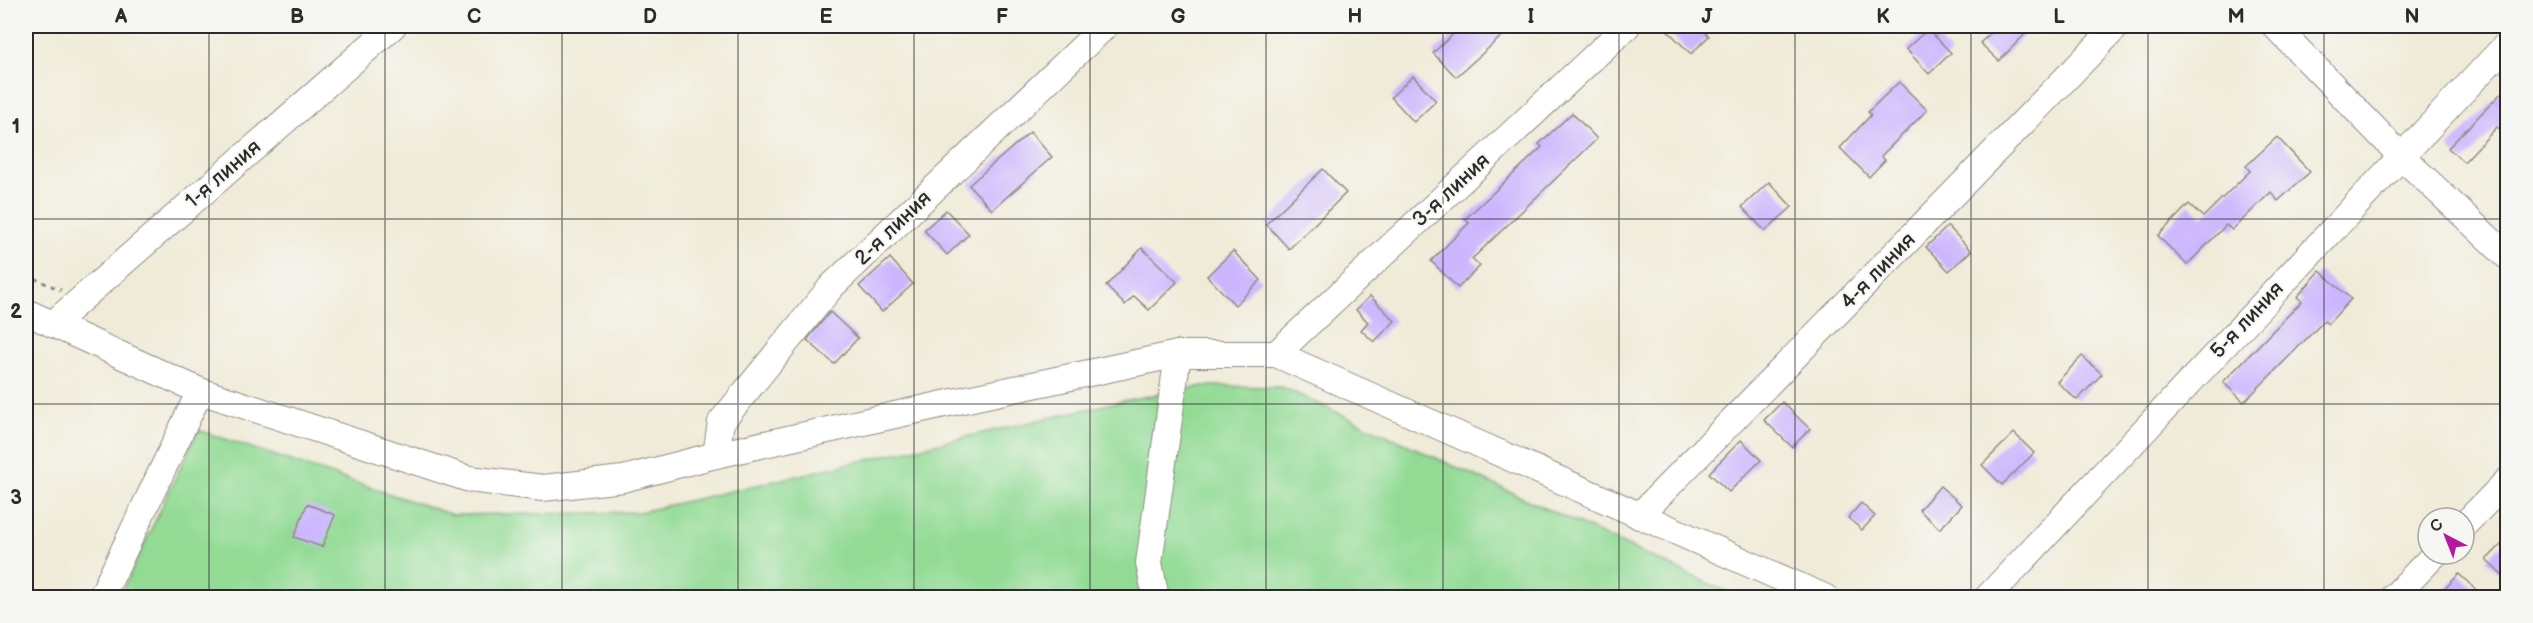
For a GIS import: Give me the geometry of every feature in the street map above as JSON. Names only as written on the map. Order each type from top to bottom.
[{"type":"street","name":"1-я линия","points":[[54,323],[393,26]]},
{"type":"street","name":"2-я линия","points":[[716,455],[721,422],[832,286],[1105,26]]},
{"type":"street","name":"3-я линия","points":[[1276,354],[1626,26]]},
{"type":"street","name":"4-я линия","points":[[1639,516],[2117,26]]},
{"type":"street","points":[[2275,26],[2401,156],[2508,257]]},
{"type":"street","name":"5-я линия","points":[[1987,597],[2508,43]]},
{"type":"street","points":[[26,312],[201,391],[469,479],[543,488],[623,479],[716,455],[1178,354],[1276,354],[1826,597]]},
{"type":"street","points":[[1155,597],[1149,563],[1178,354]]},
{"type":"street","points":[[101,597],[201,391]]},
{"type":"street","points":[[2476,513],[2508,480]]},
{"type":"street","points":[[2393,597],[2423,566]]},
{"type":"path","points":[[26,275],[82,298]]},
{"type":"green space","points":[[1203,386],[1282,387],[1738,597],[119,598],[198,430],[453,515],[640,512],[1122,401]]},
{"type":"building","points":[[1462,26],[1513,26],[1456,77],[1433,53]]},
{"type":"building","points":[[1663,26],[1699,26],[1709,36],[1691,54]]},
{"type":"building","points":[[1998,26],[2033,26],[1999,61],[1980,43]]},
{"type":"building","points":[[1928,29],[1951,53],[1929,74],[1906,49]]},
{"type":"building","points":[[1413,76],[1436,101],[1414,122],[1391,97]]},
{"type":"building","points":[[1899,82],[1927,110],[1881,156],[1885,160],[1869,177],[1840,148],[1871,115],[1868,112]]},
{"type":"building","points":[[2508,86],[2508,136],[2497,127],[2464,162],[2448,148]]},
{"type":"building","points":[[1572,113],[1597,139],[1472,259],[1480,266],[1458,288],[1431,261],[1469,223],[1465,219],[1542,147],[1539,144]]},
{"type":"building","points":[[1030,132],[1052,157],[992,210],[969,185]]},
{"type":"building","points":[[2277,137],[2310,172],[2278,201],[2271,192],[2232,230],[2226,225],[2187,265],[2158,236],[2189,204],[2203,217],[2250,171],[2246,166]]},
{"type":"building","points":[[1323,169],[1346,193],[1289,249],[1266,224]]},
{"type":"building","points":[[1769,182],[1792,207],[1765,231],[1742,207]]},
{"type":"building","points":[[946,210],[969,234],[947,255],[924,230]]},
{"type":"building","points":[[1948,226],[1971,251],[1949,271],[1926,247]]},
{"type":"building","points":[[1142,248],[1177,282],[1149,310],[1134,296],[1125,305],[1106,286]]},
{"type":"building","points":[[1233,251],[1261,280],[1235,305],[1207,276]]},
{"type":"building","points":[[890,258],[913,284],[882,312],[859,286]]},
{"type":"building","points":[[2320,271],[2351,299],[2328,324],[2324,321],[2244,402],[2223,382],[2302,301],[2297,297]]},
{"type":"building","points":[[1370,296],[1395,321],[1374,342],[1361,330],[1368,322],[1356,310]]},
{"type":"building","points":[[830,312],[858,338],[834,364],[807,340]]},
{"type":"building","points":[[2082,356],[2102,374],[2077,400],[2057,382]]},
{"type":"building","points":[[1782,402],[1810,429],[1792,447],[1764,420]]},
{"type":"building","points":[[2014,433],[2034,453],[2002,485],[1982,465]]},
{"type":"building","points":[[1741,440],[1761,460],[1729,492],[1709,473]]},
{"type":"building","points":[[1940,486],[1962,505],[1940,529],[1919,510]]},
{"type":"building","points":[[1861,503],[1875,516],[1862,530],[1848,518]]},
{"type":"building","points":[[307,504],[335,515],[322,547],[294,537]]},
{"type":"building","points":[[2508,538],[2508,581],[2486,560]]},
{"type":"building","points":[[2459,574],[2484,597],[2437,597]]}]
